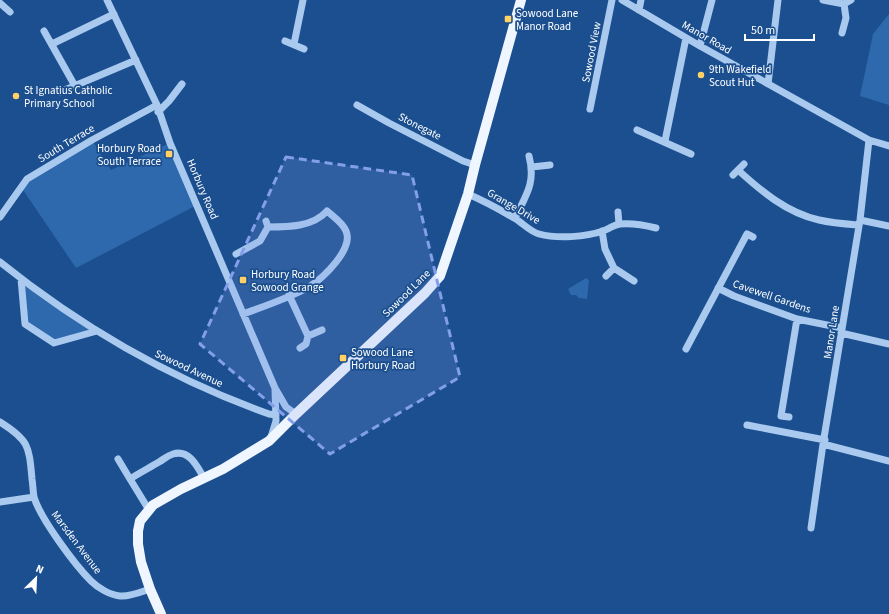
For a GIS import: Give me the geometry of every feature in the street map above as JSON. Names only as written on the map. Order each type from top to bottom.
[{"type":"main road","name":"Sowood Lane","points":[[204,478],[269,441],[425,293],[440,276],[468,194],[474,165],[521,0]]},
{"type":"main road","points":[[160,614],[141,562],[138,544],[140,521],[153,505],[204,478]]},
{"type":"street","name":"Horbury Road","points":[[108,0],[136,60],[275,388],[286,406],[296,414]]},
{"type":"street","points":[[294,44],[303,0]]},
{"type":"street","name":"Sowood View","points":[[590,109],[612,0]]},
{"type":"street","name":"Manor Road","points":[[622,0],[700,46],[869,140],[889,146]]},
{"type":"street","points":[[639,10],[641,0]]},
{"type":"street","points":[[700,46],[712,0]]},
{"type":"street","points":[[768,84],[778,0]]},
{"type":"street","points":[[822,0],[844,4],[851,0]]},
{"type":"street","points":[[0,3],[10,12]]},
{"type":"street","points":[[842,32],[846,18],[844,4]]},
{"type":"street","points":[[52,44],[114,14]]},
{"type":"street","points":[[44,31],[75,86]]},
{"type":"street","points":[[665,141],[686,38]]},
{"type":"street","points":[[285,40],[304,49]]},
{"type":"street","points":[[60,92],[136,60]]},
{"type":"street","name":"South Terrace","points":[[0,216],[27,179],[92,140],[157,109],[169,101],[182,84]]},
{"type":"street","name":"Stonegate","points":[[357,104],[390,123],[463,161],[474,165]]},
{"type":"street","points":[[637,130],[665,141],[691,154]]},
{"type":"street","name":"Manor Lane","points":[[811,528],[860,223],[869,140]]},
{"type":"street","points":[[515,218],[529,191],[532,167],[529,156]]},
{"type":"street","points":[[744,164],[736,172],[783,205],[802,214],[818,220],[889,226]]},
{"type":"street","points":[[532,167],[550,165]]},
{"type":"street","name":"Grange Drive","points":[[468,194],[515,218],[530,230],[550,236],[583,235],[602,231],[619,224],[639,224],[656,228]]},
{"type":"street","points":[[236,254],[260,241],[267,224],[305,224],[323,215],[327,211],[336,218],[347,232],[348,239],[344,252],[318,281],[308,287],[243,314]]},
{"type":"street","points":[[618,212],[619,224]]},
{"type":"street","points":[[602,231],[605,249],[614,268],[634,281]]},
{"type":"street","name":"Cavewell Gardens","points":[[686,349],[747,234],[753,237]]},
{"type":"street","name":"Sowood Avenue","points":[[0,262],[21,279],[97,331],[144,358],[200,387],[276,415]]},
{"type":"street","points":[[606,276],[614,268]]},
{"type":"street","points":[[21,279],[25,324],[54,343],[97,331]]},
{"type":"street","name":"Cavewell Gardens","points":[[718,288],[734,296],[797,318],[889,344]]},
{"type":"street","points":[[289,295],[308,336],[306,344],[300,348]]},
{"type":"street","points":[[789,417],[781,416],[797,318]]},
{"type":"street","points":[[308,336],[322,330]]},
{"type":"street","name":"Horbury Road","points":[[269,441],[273,431],[276,415],[275,388]]},
{"type":"street","name":"Marsden Avenue","points":[[0,422],[14,431],[25,442],[30,457],[34,497],[41,512],[58,539],[91,581],[104,590],[120,596],[150,590]]},
{"type":"street","points":[[747,425],[824,442],[889,460]]},
{"type":"street","points":[[130,479],[167,456],[178,453],[185,454],[191,458],[197,465],[204,478]]},
{"type":"street","points":[[118,459],[149,510]]},
{"type":"street","points":[[0,502],[34,497]]},
{"type":"highlighted area","points":[[286,157],[412,175],[460,377],[330,454],[200,344]]},
{"type":"shaded area","points":[[889,14],[889,105],[860,96],[873,34]]},
{"type":"shaded area","points":[[92,140],[111,170],[170,143],[197,205],[76,268],[21,187]]},
{"type":"shaded area","points":[[586,278],[589,280],[587,299],[579,298],[576,295],[571,295],[568,289]]},
{"type":"shaded area","points":[[21,279],[97,331],[54,343],[25,324]]},
{"type":"place","name":"Sowood Lane Manor Road","points":[[508,19]]},
{"type":"place","name":"9th Wakefield Scout Hut","points":[[701,75]]},
{"type":"place","name":"St Ignatius Catholic Primary School","points":[[16,96]]},
{"type":"place","name":"Horbury Road South Terrace","points":[[169,154]]},
{"type":"place","name":"Horbury Road Sowood Grange","points":[[243,280]]},
{"type":"place","name":"Sowood Lane Horbury Road","points":[[343,358]]}]
